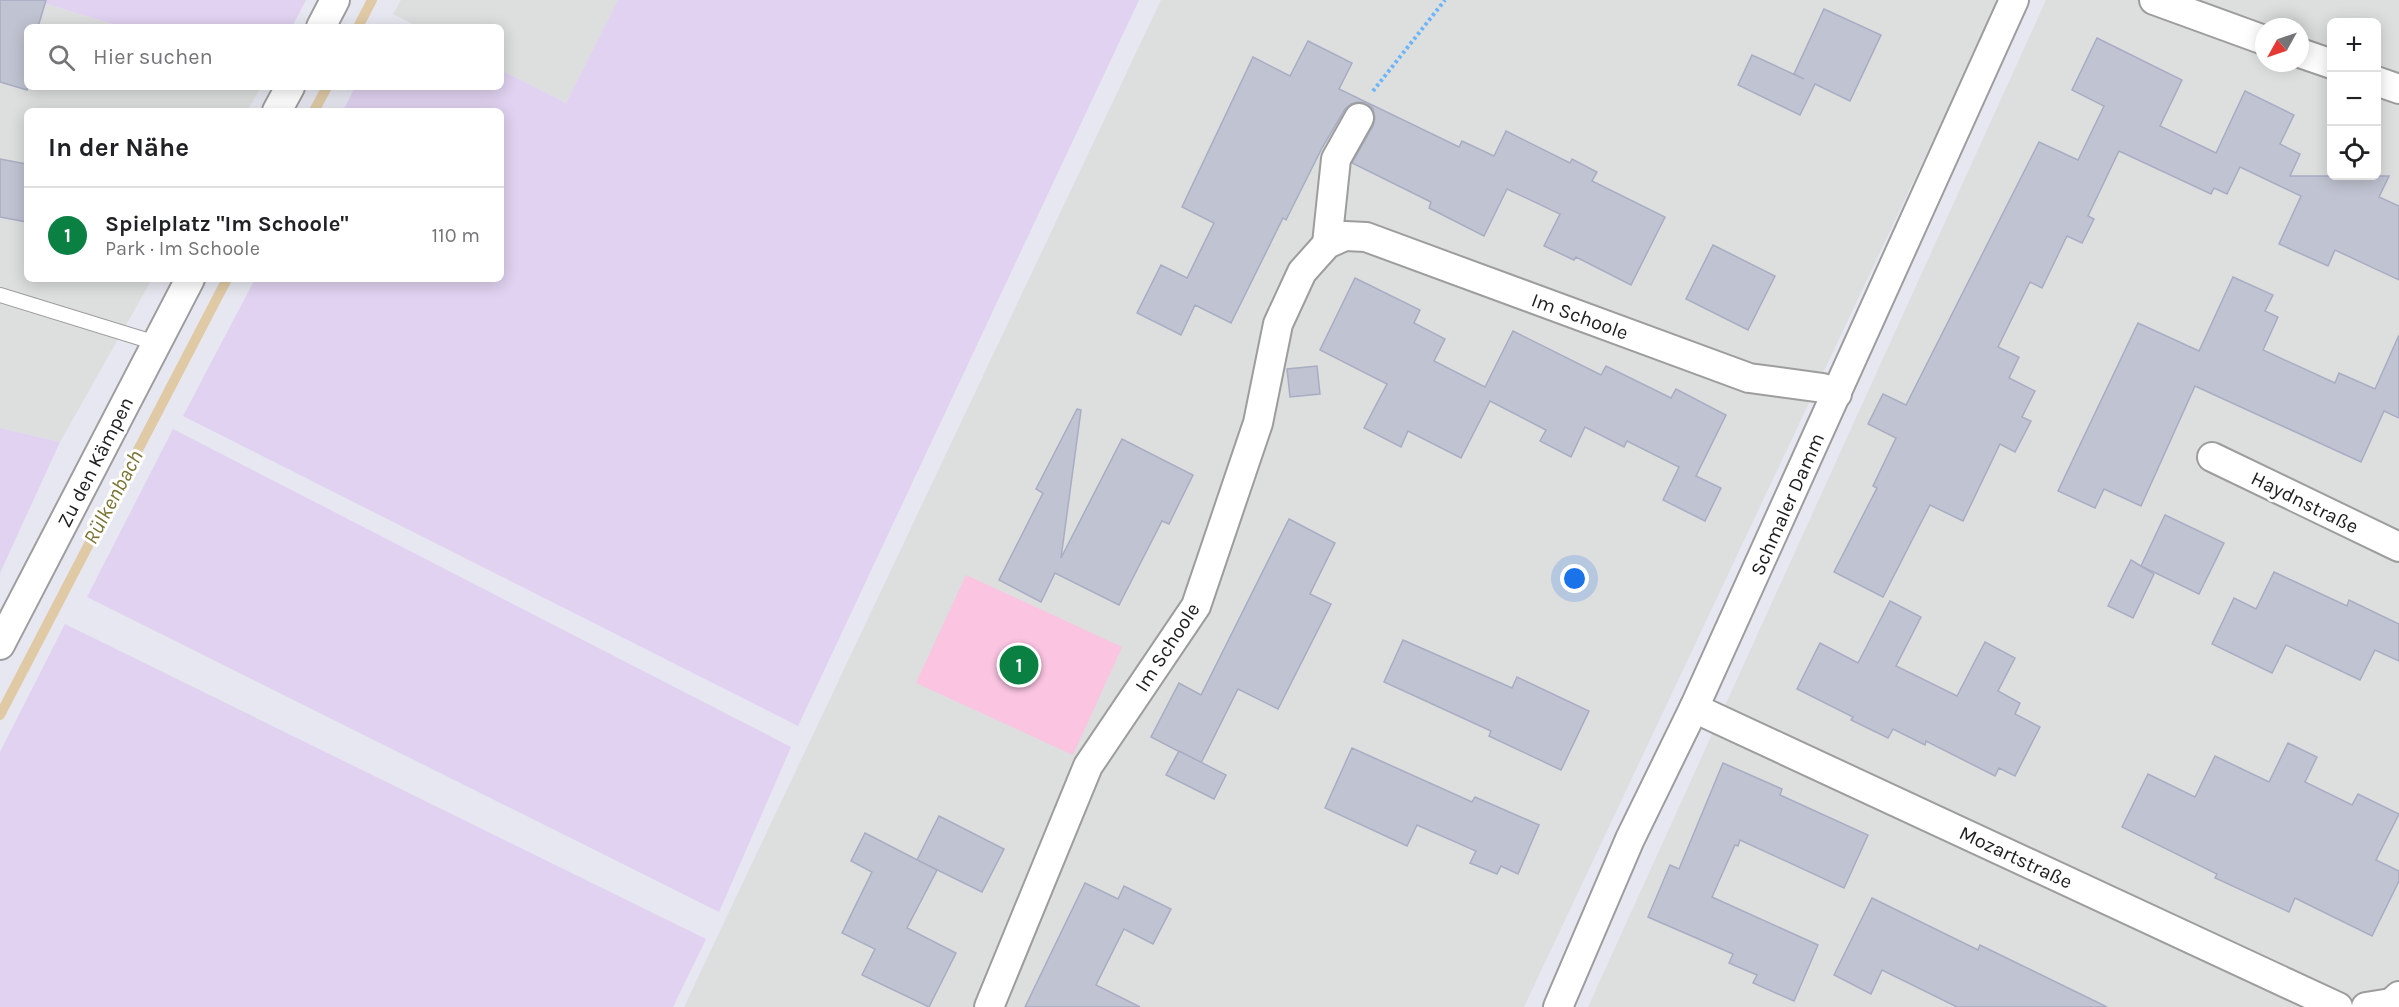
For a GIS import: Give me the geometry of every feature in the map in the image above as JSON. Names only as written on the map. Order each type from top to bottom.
[{"type":"street","points":[[323,24],[335,0]]},
{"type":"street","name":"Schmaler Damm","points":[[1558,1007],[1630,839],[1694,708],[2014,0]]},
{"type":"street","points":[[2154,0],[2255,37]]},
{"type":"street","points":[[2309,56],[2327,63]]},
{"type":"street","points":[[2381,83],[2399,89]]},
{"type":"street","points":[[279,108],[288,90]]},
{"type":"street","points":[[1327,244],[1336,159],[1359,118]]},
{"type":"street","name":"Im Schoole","points":[[989,1007],[1088,766],[1197,606],[1258,423],[1278,324],[1302,272],[1327,244],[1345,236],[1365,237],[1749,378],[1823,388],[1837,394]]},
{"type":"street","name":"Zu den Kämpen","points":[[0,645],[188,282]]},
{"type":"street","name":"Haydnstraße","points":[[2212,457],[2399,547]]},
{"type":"street","name":"Mozartstraße","points":[[1694,708],[2338,1007]]},
{"type":"street","points":[[2366,1007],[2391,1003],[2399,996]]},
{"type":"lane","points":[[0,295],[156,343]]},
{"type":"path","points":[[1359,118],[1377,84],[1445,0]]},
{"type":"shaded area","points":[[0,0],[34,0],[112,24],[24,24],[24,90],[259,90],[249,108],[24,108],[24,282],[150,282],[60,442],[0,428]]},
{"type":"shaded area","points":[[34,0],[306,0],[294,24],[112,24]]},
{"type":"shaded area","points":[[401,0],[618,0],[566,103],[504,72],[504,24],[412,24],[393,14]]},
{"type":"shaded area","points":[[618,0],[1139,0],[798,726],[183,416],[253,282],[504,282],[504,108],[344,108],[354,90],[504,90],[504,72],[566,103]]},
{"type":"shaded area","points":[[1161,0],[1999,0],[1524,1007],[684,1007]]},
{"type":"shaded area","points":[[2046,0],[2399,0],[2399,1007],[1588,1007]]},
{"type":"shaded area","points":[[0,428],[60,442],[0,573]]},
{"type":"shaded area","points":[[173,429],[791,747],[719,912],[87,597]]},
{"type":"shaded area","points":[[966,575],[1122,647],[1073,755],[916,683]]},
{"type":"shaded area","points":[[65,624],[706,939],[673,1007],[0,1007],[0,752]]},
{"type":"building","points":[[0,0],[46,0],[39,24],[24,24],[24,89],[0,82]]},
{"type":"building","points":[[1824,9],[1881,35],[1850,101],[1815,84],[1800,115],[1738,85],[1752,55],[1804,79],[1794,74]]},
{"type":"building","points":[[2097,38],[2182,80],[2160,126],[2216,153],[2245,91],[2294,115],[2280,144],[2300,154],[2290,176],[2327,176],[2327,180],[2381,180],[2381,176],[2389,176],[2379,197],[2399,206],[2399,280],[2335,250],[2328,266],[2279,244],[2301,196],[2240,167],[2227,194],[2214,188],[2211,194],[2119,151],[2088,216],[2094,219],[2082,243],[2067,236],[2042,288],[2030,282],[1998,347],[2019,357],[2009,378],[2035,391],[2022,417],[2031,421],[2015,452],[2000,444],[1963,521],[1930,505],[1883,597],[1834,572],[1877,488],[1873,486],[1896,438],[1868,424],[1883,394],[1906,405],[2039,142],[2078,160],[2104,106],[2072,90]]},
{"type":"building","points":[[1308,41],[1352,63],[1339,89],[1459,147],[1462,141],[1494,156],[1506,131],[1570,163],[1572,159],[1597,172],[1592,181],[1665,217],[1631,285],[1576,257],[1574,260],[1544,246],[1560,214],[1507,189],[1484,236],[1429,208],[1431,202],[1352,163],[1373,126],[1375,118],[1373,109],[1367,103],[1358,102],[1345,109],[1322,148],[1286,220],[1283,218],[1231,323],[1195,305],[1181,335],[1137,313],[1161,265],[1187,278],[1214,223],[1182,207],[1253,57],[1290,76]]},
{"type":"building","points":[[0,159],[24,163],[24,221],[0,217]]},
{"type":"building","points":[[1713,245],[1775,276],[1748,330],[1686,299]]},
{"type":"building","points":[[2233,277],[2273,295],[2265,311],[2278,317],[2263,350],[2335,383],[2339,373],[2375,389],[2399,335],[2399,418],[2384,411],[2361,462],[2195,386],[2141,506],[2104,489],[2095,508],[2058,491],[2138,323],[2199,351]]},
{"type":"building","points":[[1355,278],[1420,310],[1414,323],[1445,339],[1434,361],[1485,387],[1513,331],[1601,375],[1606,366],[1671,398],[1676,389],[1726,415],[1696,476],[1721,488],[1705,521],[1663,500],[1679,467],[1627,441],[1624,447],[1585,427],[1571,457],[1540,441],[1546,430],[1490,401],[1461,458],[1408,431],[1401,447],[1364,428],[1387,384],[1320,350]]},
{"type":"building","points":[[1317,366],[1320,394],[1290,397],[1287,369]]},
{"type":"building","points":[[1077,409],[1081,410],[1061,558],[1122,439],[1193,475],[1169,524],[1162,521],[1119,605],[1055,573],[1041,602],[999,580],[1043,493],[1036,489]]},
{"type":"building","points":[[2165,515],[2224,543],[2199,594],[2141,566]]},
{"type":"building","points":[[1289,519],[1335,543],[1310,594],[1331,604],[1278,709],[1238,689],[1201,763],[1151,737],[1179,683],[1201,695]]},
{"type":"building","points":[[2131,560],[2154,574],[2133,618],[2108,606]]},
{"type":"building","points":[[2274,572],[2347,606],[2349,600],[2399,624],[2399,661],[2375,650],[2360,680],[2286,645],[2272,673],[2212,644],[2234,598],[2256,609]]},
{"type":"building","points":[[1890,601],[1921,617],[1896,666],[1957,696],[1985,642],[2015,658],[1998,691],[2020,703],[2015,714],[2040,727],[2015,776],[1999,768],[1995,776],[1926,741],[1925,745],[1893,729],[1888,738],[1851,720],[1853,717],[1797,689],[1820,643],[1858,663]]},
{"type":"building","points":[[1403,640],[1512,688],[1517,677],[1589,711],[1561,770],[1489,736],[1491,731],[1384,682]]},
{"type":"building","points":[[2288,743],[2317,757],[2305,782],[2352,805],[2358,794],[2399,814],[2376,860],[2399,871],[2399,881],[2372,936],[2295,898],[2289,912],[2215,878],[2217,874],[2122,827],[2148,774],[2195,797],[2215,756],[2269,782]]},
{"type":"building","points":[[1352,748],[1472,802],[1475,797],[1539,825],[1518,874],[1501,866],[1497,874],[1470,863],[1476,851],[1417,825],[1407,846],[1325,808]]},
{"type":"building","points":[[1179,751],[1226,775],[1214,799],[1166,775]]},
{"type":"building","points":[[1723,763],[1782,789],[1780,795],[1868,835],[1844,888],[1740,840],[1738,846],[1735,845],[1712,897],[1818,945],[1794,1001],[1753,983],[1757,975],[1729,963],[1733,954],[1648,917],[1670,865],[1679,869]]},
{"type":"building","points":[[939,816],[1004,849],[982,892],[917,860]]},
{"type":"building","points":[[865,833],[937,870],[907,928],[956,953],[929,1007],[862,975],[875,949],[842,933],[872,872],[851,861]]},
{"type":"building","points":[[1085,883],[1118,899],[1124,886],[1171,909],[1153,944],[1124,929],[1096,985],[1140,1007],[1025,1007]]},
{"type":"building","points":[[1872,898],[1978,950],[1980,945],[2107,1007],[1957,1007],[1882,970],[1871,994],[1834,975]]},
{"type":"waterway","name":"Rülkenbach","points":[[360,24],[372,0]]},
{"type":"waterway","name":"Rülkenbach","points":[[316,108],[325,90]]},
{"type":"waterway","name":"Rülkenbach","points":[[0,715],[225,282]]},
{"type":"place","name":"Spielplatz \"Im Schoole\"","points":[[1019,665]]}]
